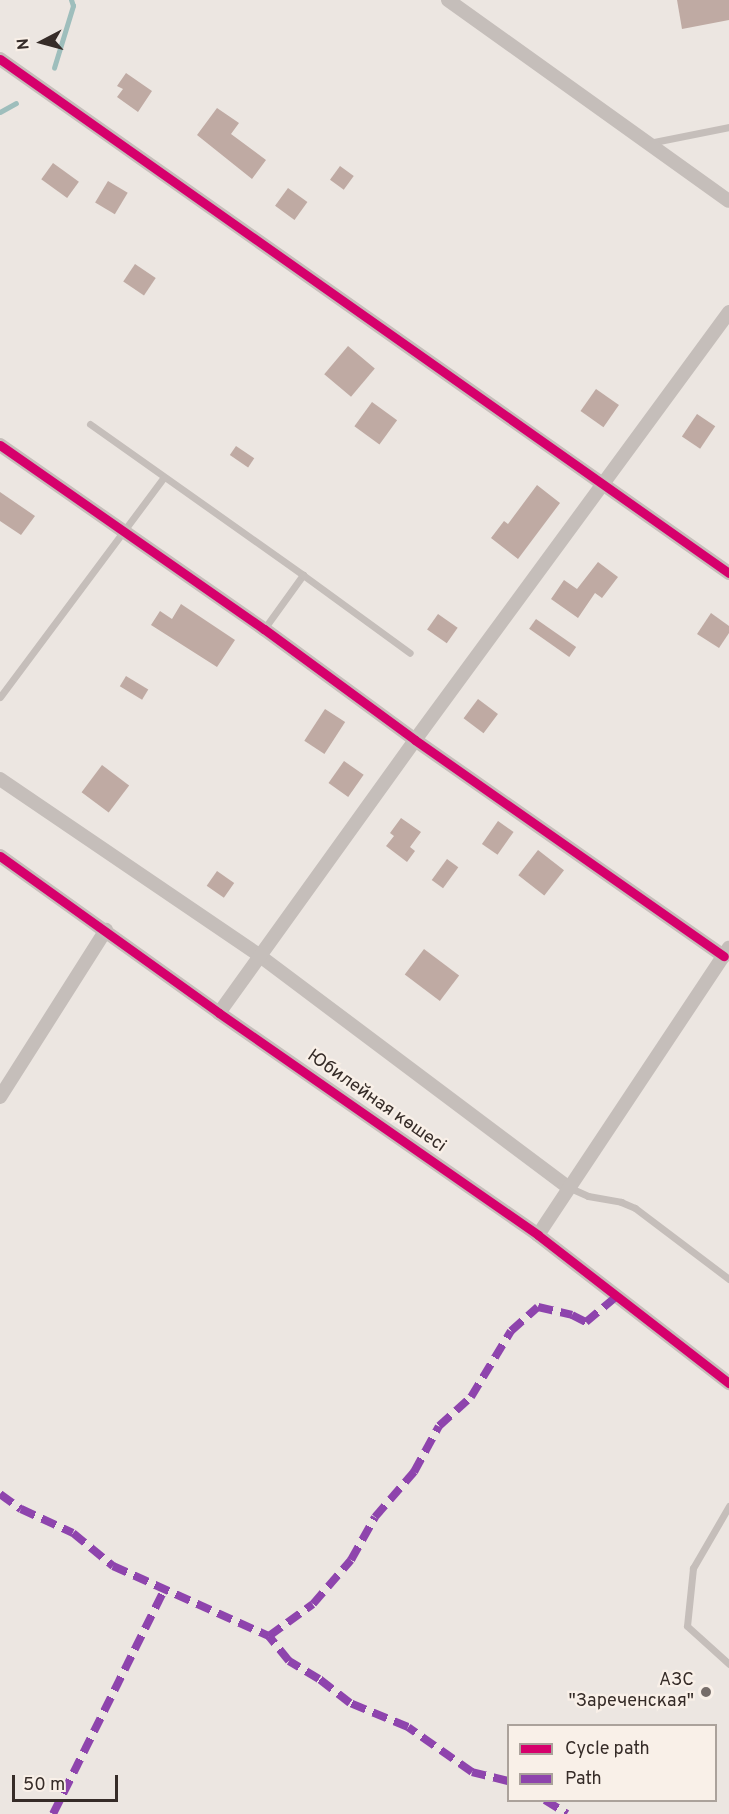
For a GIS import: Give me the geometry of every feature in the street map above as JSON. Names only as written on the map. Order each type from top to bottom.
[{"type":"street","points":[[448,0],[729,201]]},
{"type":"street","points":[[0,59],[729,573]]},
{"type":"street","points":[[219,1013],[729,312]]},
{"type":"street","points":[[0,445],[264,629],[416,740],[726,952],[538,1235]]},
{"type":"street","points":[[0,779],[260,956],[568,1187]]},
{"type":"street","name":"Юбилейная көшесі","points":[[0,856],[219,1013],[538,1235],[729,1383]]},
{"type":"street","points":[[0,1097],[106,930]]},
{"type":"lane","points":[[650,143],[729,127]]},
{"type":"lane","points":[[90,424],[411,653]]},
{"type":"lane","points":[[0,697],[122,530],[163,478]]},
{"type":"lane","points":[[264,629],[303,575]]},
{"type":"lane","points":[[568,1187],[588,1196],[621,1202],[636,1208],[729,1279]]},
{"type":"lane","points":[[729,1506],[693,1568],[687,1626],[729,1664]]},
{"type":"building","points":[[677,0],[729,0],[729,20],[682,29]]},
{"type":"building","points":[[126,73],[152,91],[138,112],[117,97],[123,89],[117,86]]},
{"type":"building","points":[[217,108],[239,123],[231,134],[266,160],[252,179],[197,135]]},
{"type":"building","points":[[53,163],[79,182],[67,198],[41,179]]},
{"type":"building","points":[[340,166],[354,176],[344,190],[330,180]]},
{"type":"building","points":[[108,181],[128,193],[115,214],[95,202]]},
{"type":"building","points":[[288,188],[307,202],[294,220],[275,206]]},
{"type":"building","points":[[135,264],[156,278],[144,295],[123,281]]},
{"type":"building","points":[[348,346],[375,368],[351,397],[324,374]]},
{"type":"building","points":[[596,389],[619,405],[603,427],[581,411]]},
{"type":"building","points":[[372,402],[397,420],[379,444],[354,426]]},
{"type":"building","points":[[697,414],[715,426],[700,449],[682,436]]},
{"type":"building","points":[[236,446],[254,458],[248,467],[230,455]]},
{"type":"building","points":[[537,485],[560,503],[518,559],[491,538],[504,521],[508,524]]},
{"type":"building","points":[[0,492],[35,516],[21,535],[0,521]]},
{"type":"building","points":[[598,562],[618,577],[602,598],[595,593],[578,618],[551,599],[564,580],[577,589]]},
{"type":"building","points":[[181,604],[235,640],[217,667],[151,625],[160,611],[172,619]]},
{"type":"building","points":[[711,613],[729,626],[729,633],[719,648],[697,634]]},
{"type":"building","points":[[438,614],[458,628],[447,643],[427,630]]},
{"type":"building","points":[[536,619],[576,647],[569,657],[529,629]]},
{"type":"building","points":[[126,676],[148,689],[142,700],[120,686]]},
{"type":"building","points":[[478,699],[498,714],[484,733],[464,718]]},
{"type":"building","points":[[325,709],[345,722],[324,754],[304,741]]},
{"type":"building","points":[[344,761],[364,775],[348,797],[329,783]]},
{"type":"building","points":[[102,765],[129,785],[109,813],[82,792]]},
{"type":"building","points":[[401,818],[421,832],[410,847],[415,851],[407,862],[386,846],[394,836],[390,833]]},
{"type":"building","points":[[498,821],[514,832],[498,855],[482,844]]},
{"type":"building","points":[[538,850],[564,870],[544,896],[518,875]]},
{"type":"building","points":[[447,859],[458,867],[443,888],[432,880]]},
{"type":"building","points":[[217,871],[234,883],[224,898],[207,886]]},
{"type":"building","points":[[424,949],[459,975],[440,1001],[405,975]]},
{"type":"waterway","points":[[54,68],[73,6],[71,0]]},
{"type":"waterway","points":[[0,112],[16,103]]},
{"type":"marked path","points":[[507,1781],[472,1772],[408,1727],[350,1703],[319,1679],[289,1661],[269,1636],[313,1604],[351,1560],[375,1517],[414,1472],[439,1426],[471,1397],[511,1331],[538,1307],[572,1315],[586,1322],[617,1296]]},
{"type":"marked path","points":[[0,1494],[21,1509],[73,1533],[113,1566],[269,1636]]},
{"type":"marked path","points":[[53,1814],[164,1590]]},
{"type":"marked path","points":[[548,1802],[567,1814]]},
{"type":"cycle path","points":[[0,59],[729,573]]},
{"type":"cycle path","points":[[0,445],[264,629],[415,740],[724,956]]},
{"type":"cycle path","points":[[0,856],[219,1013],[538,1235],[729,1383]]},
{"type":"place","name":"АЗС \"Зареченская\"","points":[[706,1692]]}]
